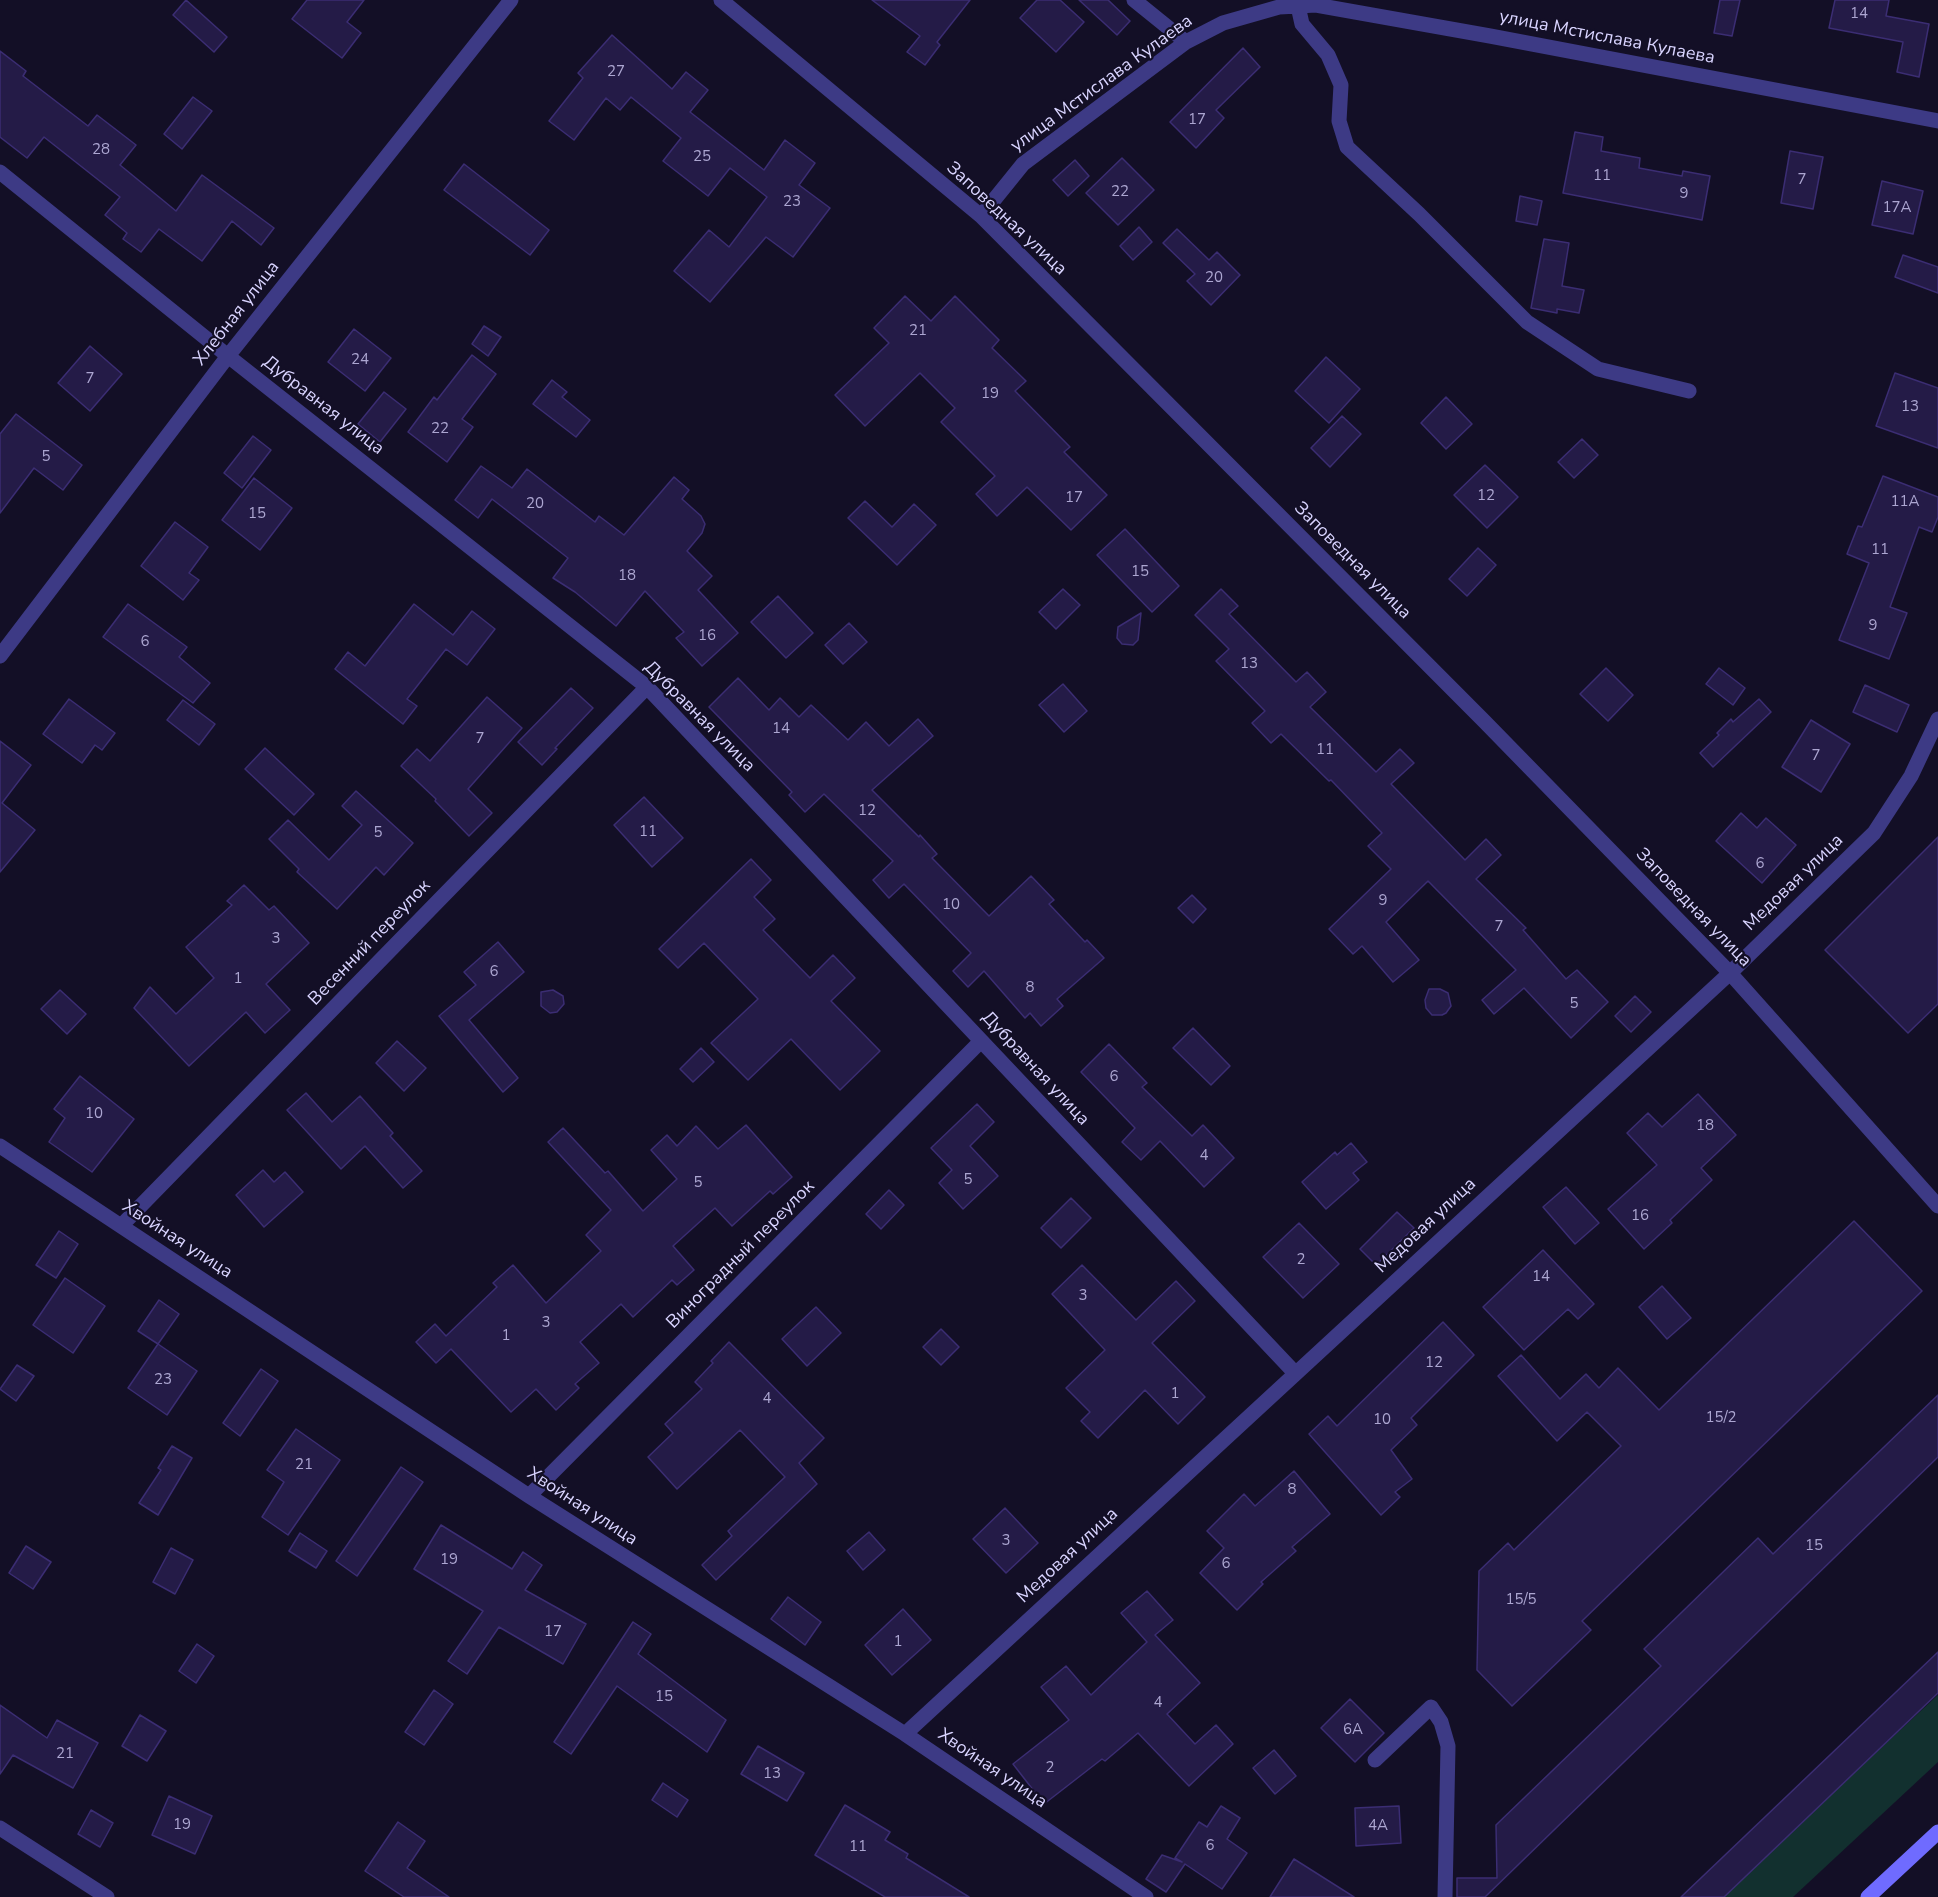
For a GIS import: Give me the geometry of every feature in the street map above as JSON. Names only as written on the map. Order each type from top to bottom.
[{"type":"street","name":"Хлебная улица","points":[[0,656],[228,356],[511,0]]},
{"type":"street","name":"Заповедная улица","points":[[720,0],[981,216],[1484,720],[1730,973],[1938,1206]]},
{"type":"street","points":[[1134,0],[1186,42]]},
{"type":"street","name":"улица Мстислава Кулаева","points":[[981,216],[1023,164],[1186,42],[1222,23],[1279,7],[1316,5],[1938,121]]},
{"type":"street","points":[[1298,6],[1302,24],[1328,55],[1341,85],[1339,121],[1347,147],[1419,214],[1527,322],[1598,369],[1689,391]]},
{"type":"street","name":"Дубравная улица","points":[[0,172],[228,356],[647,687],[1295,1373]]},
{"type":"street","name":"Весенний переулок","points":[[121,1226],[647,687]]},
{"type":"street","name":"Медовая улица","points":[[904,1734],[1730,973],[1874,832],[1911,776],[1938,719]]},
{"type":"street","name":"Виноградный переулок","points":[[529,1496],[981,1041]]},
{"type":"street","name":"Хвойная улица","points":[[0,1146],[529,1496],[904,1734],[1146,1897]]},
{"type":"street","points":[[1375,1760],[1431,1707],[1441,1722],[1448,1746],[1445,1897]]},
{"type":"street","points":[[0,1828],[107,1897]]},
{"type":"street","points":[[1868,1897],[1938,1832]]},
{"type":"green space","points":[[1938,1695],[1938,1762],[1793,1897],[1720,1897]]},
{"type":"building","points":[[186,0],[227,37],[214,52],[173,15]]},
{"type":"building","points":[[307,0],[364,0],[347,22],[361,33],[342,58],[292,19]]},
{"type":"building","points":[[872,0],[970,0],[937,42],[940,45],[925,65],[907,52],[920,36]]},
{"type":"building","points":[[1037,0],[1060,0],[1084,22],[1056,52],[1020,18]]},
{"type":"building","points":[[1079,0],[1108,0],[1130,21],[1117,35]]},
{"type":"building","points":[[1720,0],[1740,0],[1732,36],[1714,33]]},
{"type":"building","points":[[1835,0],[1889,0],[1886,16],[1929,24],[1919,77],[1897,72],[1903,42],[1829,28]]},
{"type":"building","points":[[612,35],[672,89],[686,72],[708,90],[690,112],[764,170],[785,140],[815,163],[799,185],[830,208],[793,257],[766,237],[710,302],[674,271],[709,230],[729,247],[767,197],[730,168],[708,196],[663,161],[681,138],[631,97],[620,110],[606,98],[574,140],[549,121],[583,78],[578,73]]},
{"type":"building","points":[[1243,48],[1260,67],[1216,110],[1224,118],[1196,148],[1170,122]]},
{"type":"building","points":[[0,51],[26,71],[23,76],[88,126],[97,115],[136,145],[120,165],[176,211],[202,175],[274,228],[261,245],[232,221],[202,261],[159,229],[141,252],[123,239],[127,233],[105,215],[120,197],[44,137],[27,158],[0,137]]},
{"type":"building","points":[[193,97],[212,111],[182,149],[164,134]]},
{"type":"building","points":[[1575,132],[1603,137],[1601,151],[1640,158],[1639,168],[1682,176],[1683,171],[1710,176],[1702,220],[1563,193]]},
{"type":"building","points":[[1790,151],[1823,157],[1813,209],[1781,203]]},
{"type":"building","points":[[1122,158],[1154,190],[1118,225],[1086,193]]},
{"type":"building","points":[[1075,160],[1089,176],[1068,196],[1053,180]]},
{"type":"building","points":[[464,164],[549,230],[530,255],[444,190]]},
{"type":"building","points":[[1882,181],[1923,191],[1913,234],[1872,225]]},
{"type":"building","points":[[1520,196],[1542,201],[1537,225],[1516,221]]},
{"type":"building","points":[[1139,227],[1152,242],[1133,260],[1120,246]]},
{"type":"building","points":[[1177,229],[1209,260],[1217,252],[1240,275],[1211,305],[1187,281],[1195,274],[1163,243]]},
{"type":"building","points":[[1544,239],[1569,243],[1562,286],[1584,290],[1579,313],[1557,309],[1557,313],[1531,308]]},
{"type":"building","points":[[1903,255],[1938,267],[1938,293],[1895,277]]},
{"type":"building","points":[[905,296],[931,321],[955,296],[999,340],[992,348],[1026,381],[1015,391],[1070,447],[1064,452],[1107,495],[1071,530],[1027,487],[997,516],[976,494],[995,476],[941,422],[955,408],[920,373],[865,426],[835,395],[889,343],[874,328]]},
{"type":"building","points":[[484,326],[501,337],[488,356],[472,344]]},
{"type":"building","points":[[354,329],[391,358],[365,391],[328,362]]},
{"type":"building","points":[[90,346],[122,374],[90,411],[58,383]]},
{"type":"building","points":[[472,355],[496,374],[462,419],[473,427],[447,462],[408,432],[434,397],[437,400]]},
{"type":"building","points":[[1326,357],[1360,389],[1329,423],[1295,391]]},
{"type":"building","points":[[1895,373],[1938,388],[1938,448],[1876,426]]},
{"type":"building","points":[[552,380],[567,392],[562,397],[590,420],[576,437],[533,404]]},
{"type":"building","points":[[384,392],[406,409],[380,442],[358,424]]},
{"type":"building","points":[[1446,397],[1472,424],[1446,449],[1421,423]]},
{"type":"building","points":[[16,414],[82,465],[63,490],[34,468],[0,513],[0,434]]},
{"type":"building","points":[[1342,416],[1361,434],[1330,467],[1311,448]]},
{"type":"building","points":[[253,436],[271,450],[242,488],[224,473]]},
{"type":"building","points":[[1582,439],[1598,455],[1574,478],[1558,462]]},
{"type":"building","points":[[1485,465],[1518,497],[1487,528],[1454,495]]},
{"type":"building","points":[[481,466],[512,488],[527,469],[595,522],[599,516],[624,535],[674,477],[689,490],[682,499],[701,516],[705,524],[702,533],[687,551],[712,576],[698,590],[738,633],[702,666],[676,638],[684,632],[645,591],[616,626],[575,592],[553,578],[568,558],[492,499],[478,518],[455,500]]},
{"type":"building","points":[[1883,476],[1938,497],[1938,517],[1932,532],[1919,527],[1890,607],[1907,613],[1889,659],[1839,640],[1869,563],[1847,554],[1858,526],[1862,527]]},
{"type":"building","points":[[254,478],[292,508],[260,550],[222,520]]},
{"type":"building","points":[[865,501],[892,527],[914,504],[936,525],[897,565],[848,518]]},
{"type":"building","points":[[175,522],[208,547],[189,573],[199,580],[183,600],[141,566]]},
{"type":"building","points":[[1125,529],[1179,586],[1152,612],[1097,555]]},
{"type":"building","points":[[1478,548],[1496,565],[1467,596],[1449,579]]},
{"type":"building","points":[[1063,589],[1080,605],[1056,629],[1039,612]]},
{"type":"building","points":[[1221,589],[1238,606],[1229,614],[1296,682],[1307,672],[1326,692],[1310,707],[1376,772],[1400,749],[1414,763],[1391,784],[1465,860],[1486,839],[1501,855],[1476,879],[1526,928],[1523,930],[1566,979],[1577,970],[1608,1002],[1571,1038],[1524,988],[1494,1014],[1482,1000],[1516,970],[1428,881],[1386,922],[1419,960],[1393,982],[1362,946],[1353,954],[1329,929],[1391,869],[1368,846],[1382,833],[1331,780],[1329,781],[1281,734],[1271,743],[1252,723],[1265,711],[1216,661],[1229,649],[1195,615]]},
{"type":"building","points":[[778,596],[813,633],[786,658],[751,622]]},
{"type":"building","points":[[128,604],[187,647],[179,657],[210,683],[193,703],[103,637]]},
{"type":"building","points":[[414,604],[453,635],[472,611],[495,629],[467,665],[446,649],[407,699],[417,706],[403,724],[335,669],[348,652],[365,666]]},
{"type":"building","points":[[1141,613],[1138,640],[1133,645],[1122,644],[1117,638],[1118,627]]},
{"type":"building","points":[[849,623],[867,642],[843,664],[825,645]]},
{"type":"building","points":[[1606,668],[1633,695],[1608,721],[1580,694]]},
{"type":"building","points":[[1719,668],[1745,688],[1733,705],[1706,684]]},
{"type":"building","points":[[738,678],[769,710],[780,698],[799,717],[811,705],[848,740],[866,722],[889,746],[918,719],[933,736],[872,790],[919,837],[920,835],[937,854],[932,858],[989,916],[1031,876],[1054,900],[1049,904],[1085,942],[1087,940],[1104,958],[1057,999],[1063,1006],[1041,1026],[1030,1013],[1025,1018],[984,971],[968,987],[953,971],[971,953],[904,884],[889,898],[873,880],[893,861],[824,794],[805,812],[789,795],[792,792],[709,707]]},
{"type":"building","points":[[1063,684],[1087,711],[1064,732],[1039,705]]},
{"type":"building","points":[[1865,685],[1909,705],[1897,732],[1853,712]]},
{"type":"building","points":[[571,688],[593,708],[542,765],[518,742]]},
{"type":"building","points":[[487,697],[522,728],[468,789],[492,813],[469,836],[435,801],[436,799],[401,766],[417,749],[430,761]]},
{"type":"building","points":[[69,699],[115,733],[102,750],[95,745],[82,763],[43,734]]},
{"type":"building","points":[[1759,699],[1771,712],[1713,767],[1700,753],[1719,735],[1717,733],[1731,719],[1733,722]]},
{"type":"building","points":[[183,700],[215,724],[199,745],[167,720]]},
{"type":"building","points":[[1811,720],[1850,744],[1821,792],[1782,767]]},
{"type":"building","points":[[0,741],[31,765],[2,803],[35,830],[0,872]]},
{"type":"building","points":[[265,748],[314,794],[294,815],[245,769]]},
{"type":"building","points":[[356,791],[413,843],[384,875],[376,867],[337,909],[297,872],[299,869],[269,839],[288,820],[329,860],[362,825],[342,806]]},
{"type":"building","points":[[644,797],[683,838],[652,867],[614,825]]},
{"type":"building","points":[[1741,813],[1757,828],[1766,818],[1796,845],[1762,883],[1716,841]]},
{"type":"building","points":[[1938,837],[1938,1004],[1908,1033],[1825,950]]},
{"type":"building","points":[[751,859],[771,880],[754,897],[775,919],[763,930],[810,978],[833,955],[855,978],[831,1001],[880,1051],[840,1090],[791,1039],[748,1080],[711,1043],[758,999],[704,943],[678,968],[659,949]]},
{"type":"building","points":[[244,885],[269,910],[274,906],[309,943],[266,984],[290,1010],[265,1033],[246,1012],[189,1066],[134,1008],[150,987],[176,1014],[214,978],[186,947],[232,905],[227,901]]},
{"type":"building","points":[[1192,895],[1206,909],[1193,923],[1178,908]]},
{"type":"building","points":[[498,942],[524,972],[469,1020],[518,1078],[503,1092],[439,1016],[476,985],[464,972]]},
{"type":"building","points":[[1429,989],[1440,989],[1448,993],[1451,1006],[1446,1013],[1432,1015],[1426,1008],[1425,1000]]},
{"type":"building","points":[[60,990],[86,1014],[67,1034],[41,1009]]},
{"type":"building","points":[[553,990],[563,996],[564,1004],[557,1012],[550,1013],[541,1006],[541,992]]},
{"type":"building","points":[[1635,996],[1651,1012],[1631,1032],[1615,1016]]},
{"type":"building","points":[[1193,1028],[1230,1066],[1211,1085],[1173,1048]]},
{"type":"building","points":[[397,1041],[426,1068],[404,1091],[376,1063]]},
{"type":"building","points":[[1109,1044],[1147,1083],[1142,1087],[1192,1136],[1203,1125],[1234,1158],[1204,1187],[1160,1141],[1141,1160],[1122,1142],[1135,1128],[1081,1072]]},
{"type":"building","points":[[701,1048],[714,1062],[693,1082],[680,1069]]},
{"type":"building","points":[[80,1076],[134,1119],[92,1172],[49,1142],[65,1118],[54,1109]]},
{"type":"building","points":[[306,1093],[332,1122],[360,1096],[393,1133],[390,1136],[422,1171],[403,1188],[365,1146],[341,1169],[287,1110]]},
{"type":"building","points":[[1698,1094],[1736,1135],[1701,1168],[1712,1180],[1670,1220],[1672,1223],[1644,1249],[1608,1209],[1657,1165],[1627,1133],[1648,1113],[1662,1127]]},
{"type":"building","points":[[977,1104],[994,1122],[970,1146],[998,1176],[963,1209],[939,1183],[952,1170],[931,1148]]},
{"type":"building","points":[[746,1125],[792,1177],[773,1194],[770,1191],[732,1226],[715,1208],[673,1246],[694,1270],[677,1285],[672,1280],[633,1317],[621,1304],[580,1342],[599,1363],[575,1384],[579,1388],[556,1410],[536,1389],[511,1412],[451,1349],[436,1363],[416,1342],[435,1324],[446,1336],[497,1287],[493,1283],[513,1265],[546,1303],[601,1251],[586,1235],[611,1210],[548,1142],[563,1128],[605,1173],[608,1171],[643,1211],[677,1179],[651,1150],[667,1135],[677,1146],[696,1126],[718,1149]]},
{"type":"building","points":[[1351,1143],[1367,1162],[1353,1173],[1359,1180],[1326,1209],[1302,1182],[1335,1152],[1337,1155]]},
{"type":"building","points":[[263,1170],[274,1182],[285,1172],[303,1192],[264,1227],[236,1195]]},
{"type":"building","points":[[1566,1187],[1599,1223],[1575,1244],[1543,1207]]},
{"type":"building","points":[[889,1190],[904,1205],[881,1229],[866,1214]]},
{"type":"building","points":[[1071,1198],[1091,1218],[1061,1248],[1041,1228]]},
{"type":"building","points":[[1397,1212],[1414,1228],[1376,1265],[1360,1249]]},
{"type":"building","points":[[1854,1221],[1922,1291],[1582,1621],[1591,1630],[1512,1706],[1477,1670],[1479,1571],[1508,1543],[1514,1550],[1621,1446],[1587,1412],[1557,1441],[1498,1376],[1521,1355],[1560,1399],[1586,1374],[1599,1388],[1618,1368],[1659,1410]]},
{"type":"building","points":[[1299,1223],[1339,1264],[1303,1298],[1263,1257]]},
{"type":"building","points":[[59,1231],[78,1244],[56,1278],[36,1265]]},
{"type":"building","points":[[1543,1250],[1594,1304],[1578,1319],[1568,1309],[1524,1350],[1483,1307]]},
{"type":"building","points":[[1082,1265],[1136,1320],[1176,1281],[1195,1301],[1152,1343],[1205,1397],[1178,1424],[1145,1390],[1098,1438],[1081,1421],[1090,1412],[1066,1388],[1105,1350],[1052,1294]]},
{"type":"building","points":[[65,1278],[105,1306],[73,1353],[33,1325]]},
{"type":"building","points":[[1662,1286],[1691,1318],[1667,1339],[1639,1307]]},
{"type":"building","points":[[159,1300],[179,1314],[158,1344],[138,1331]]},
{"type":"building","points":[[816,1307],[841,1333],[807,1366],[782,1339]]},
{"type":"building","points":[[1443,1322],[1474,1355],[1411,1418],[1417,1425],[1391,1450],[1412,1479],[1395,1492],[1400,1497],[1381,1515],[1309,1434],[1328,1416],[1337,1426]]},
{"type":"building","points":[[941,1329],[959,1347],[941,1365],[923,1347]]},
{"type":"building","points":[[729,1342],[824,1438],[799,1463],[817,1484],[716,1580],[702,1565],[732,1536],[728,1531],[785,1477],[740,1430],[677,1489],[648,1457],[673,1433],[665,1424],[702,1389],[695,1382]]},
{"type":"building","points":[[158,1344],[197,1371],[167,1415],[128,1388]]},
{"type":"building","points":[[17,1365],[34,1376],[16,1401],[0,1389]]},
{"type":"building","points":[[261,1369],[278,1381],[240,1436],[223,1423]]},
{"type":"building","points":[[1938,1395],[1938,1457],[1485,1897],[1457,1897],[1457,1878],[1497,1878],[1496,1825],[1661,1666],[1644,1649],[1758,1538],[1773,1554]]},
{"type":"building","points":[[296,1429],[340,1460],[288,1535],[262,1517],[284,1482],[267,1470]]},
{"type":"building","points":[[172,1446],[192,1458],[158,1515],[139,1503],[161,1470],[158,1468]]},
{"type":"building","points":[[401,1467],[423,1482],[357,1576],[336,1561]]},
{"type":"building","points":[[1294,1471],[1330,1514],[1292,1547],[1296,1551],[1261,1582],[1263,1584],[1237,1610],[1200,1573],[1224,1548],[1207,1531],[1244,1494],[1255,1506]]},
{"type":"building","points":[[1005,1508],[1038,1543],[1006,1573],[973,1539]]},
{"type":"building","points":[[441,1525],[512,1569],[523,1552],[542,1565],[525,1590],[586,1624],[563,1664],[499,1627],[467,1674],[448,1661],[483,1611],[414,1569]]},
{"type":"building","points":[[869,1532],[885,1550],[863,1570],[847,1551]]},
{"type":"building","points":[[300,1533],[327,1551],[316,1568],[289,1551]]},
{"type":"building","points":[[26,1546],[51,1562],[33,1589],[9,1573]]},
{"type":"building","points":[[171,1548],[193,1560],[175,1594],[153,1582]]},
{"type":"building","points":[[1147,1591],[1173,1620],[1155,1635],[1200,1683],[1167,1714],[1195,1744],[1216,1725],[1233,1744],[1189,1786],[1138,1733],[1105,1761],[1102,1759],[1044,1804],[1013,1764],[1069,1720],[1041,1687],[1066,1666],[1091,1695],[1147,1642],[1121,1613]]},
{"type":"building","points":[[788,1597],[821,1622],[805,1645],[771,1619]]},
{"type":"building","points":[[903,1609],[931,1640],[892,1675],[865,1645]]},
{"type":"building","points":[[633,1622],[651,1634],[638,1654],[726,1720],[707,1752],[617,1686],[571,1754],[554,1742]]},
{"type":"building","points":[[197,1644],[214,1656],[196,1683],[179,1671]]},
{"type":"building","points":[[1938,1652],[1938,1693],[1724,1897],[1681,1897]]},
{"type":"building","points":[[434,1690],[453,1704],[424,1745],[405,1732]]},
{"type":"building","points":[[1350,1699],[1384,1733],[1355,1762],[1321,1728]]},
{"type":"building","points":[[0,1705],[47,1738],[57,1720],[98,1743],[73,1788],[13,1755],[0,1774]]},
{"type":"building","points":[[140,1715],[166,1731],[147,1761],[122,1746]]},
{"type":"building","points":[[758,1746],[804,1773],[787,1801],[741,1774]]},
{"type":"building","points":[[1274,1750],[1296,1776],[1275,1794],[1253,1768]]},
{"type":"building","points":[[663,1783],[688,1800],[677,1817],[652,1800]]},
{"type":"building","points":[[169,1796],[212,1816],[195,1854],[152,1835]]},
{"type":"building","points":[[845,1805],[890,1832],[885,1840],[908,1854],[906,1858],[969,1897],[885,1897],[815,1855]]},
{"type":"building","points":[[1221,1806],[1240,1818],[1227,1839],[1247,1853],[1222,1889],[1185,1864],[1166,1892],[1146,1879],[1162,1855],[1182,1862],[1175,1858],[1199,1822],[1207,1827]]},
{"type":"building","points":[[1399,1806],[1401,1843],[1356,1846],[1355,1808]]},
{"type":"building","points":[[91,1810],[113,1823],[100,1847],[78,1834]]},
{"type":"building","points":[[398,1822],[425,1841],[407,1868],[449,1897],[404,1897],[365,1871]]},
{"type":"building","points":[[1294,1859],[1354,1897],[1270,1897]]}]
